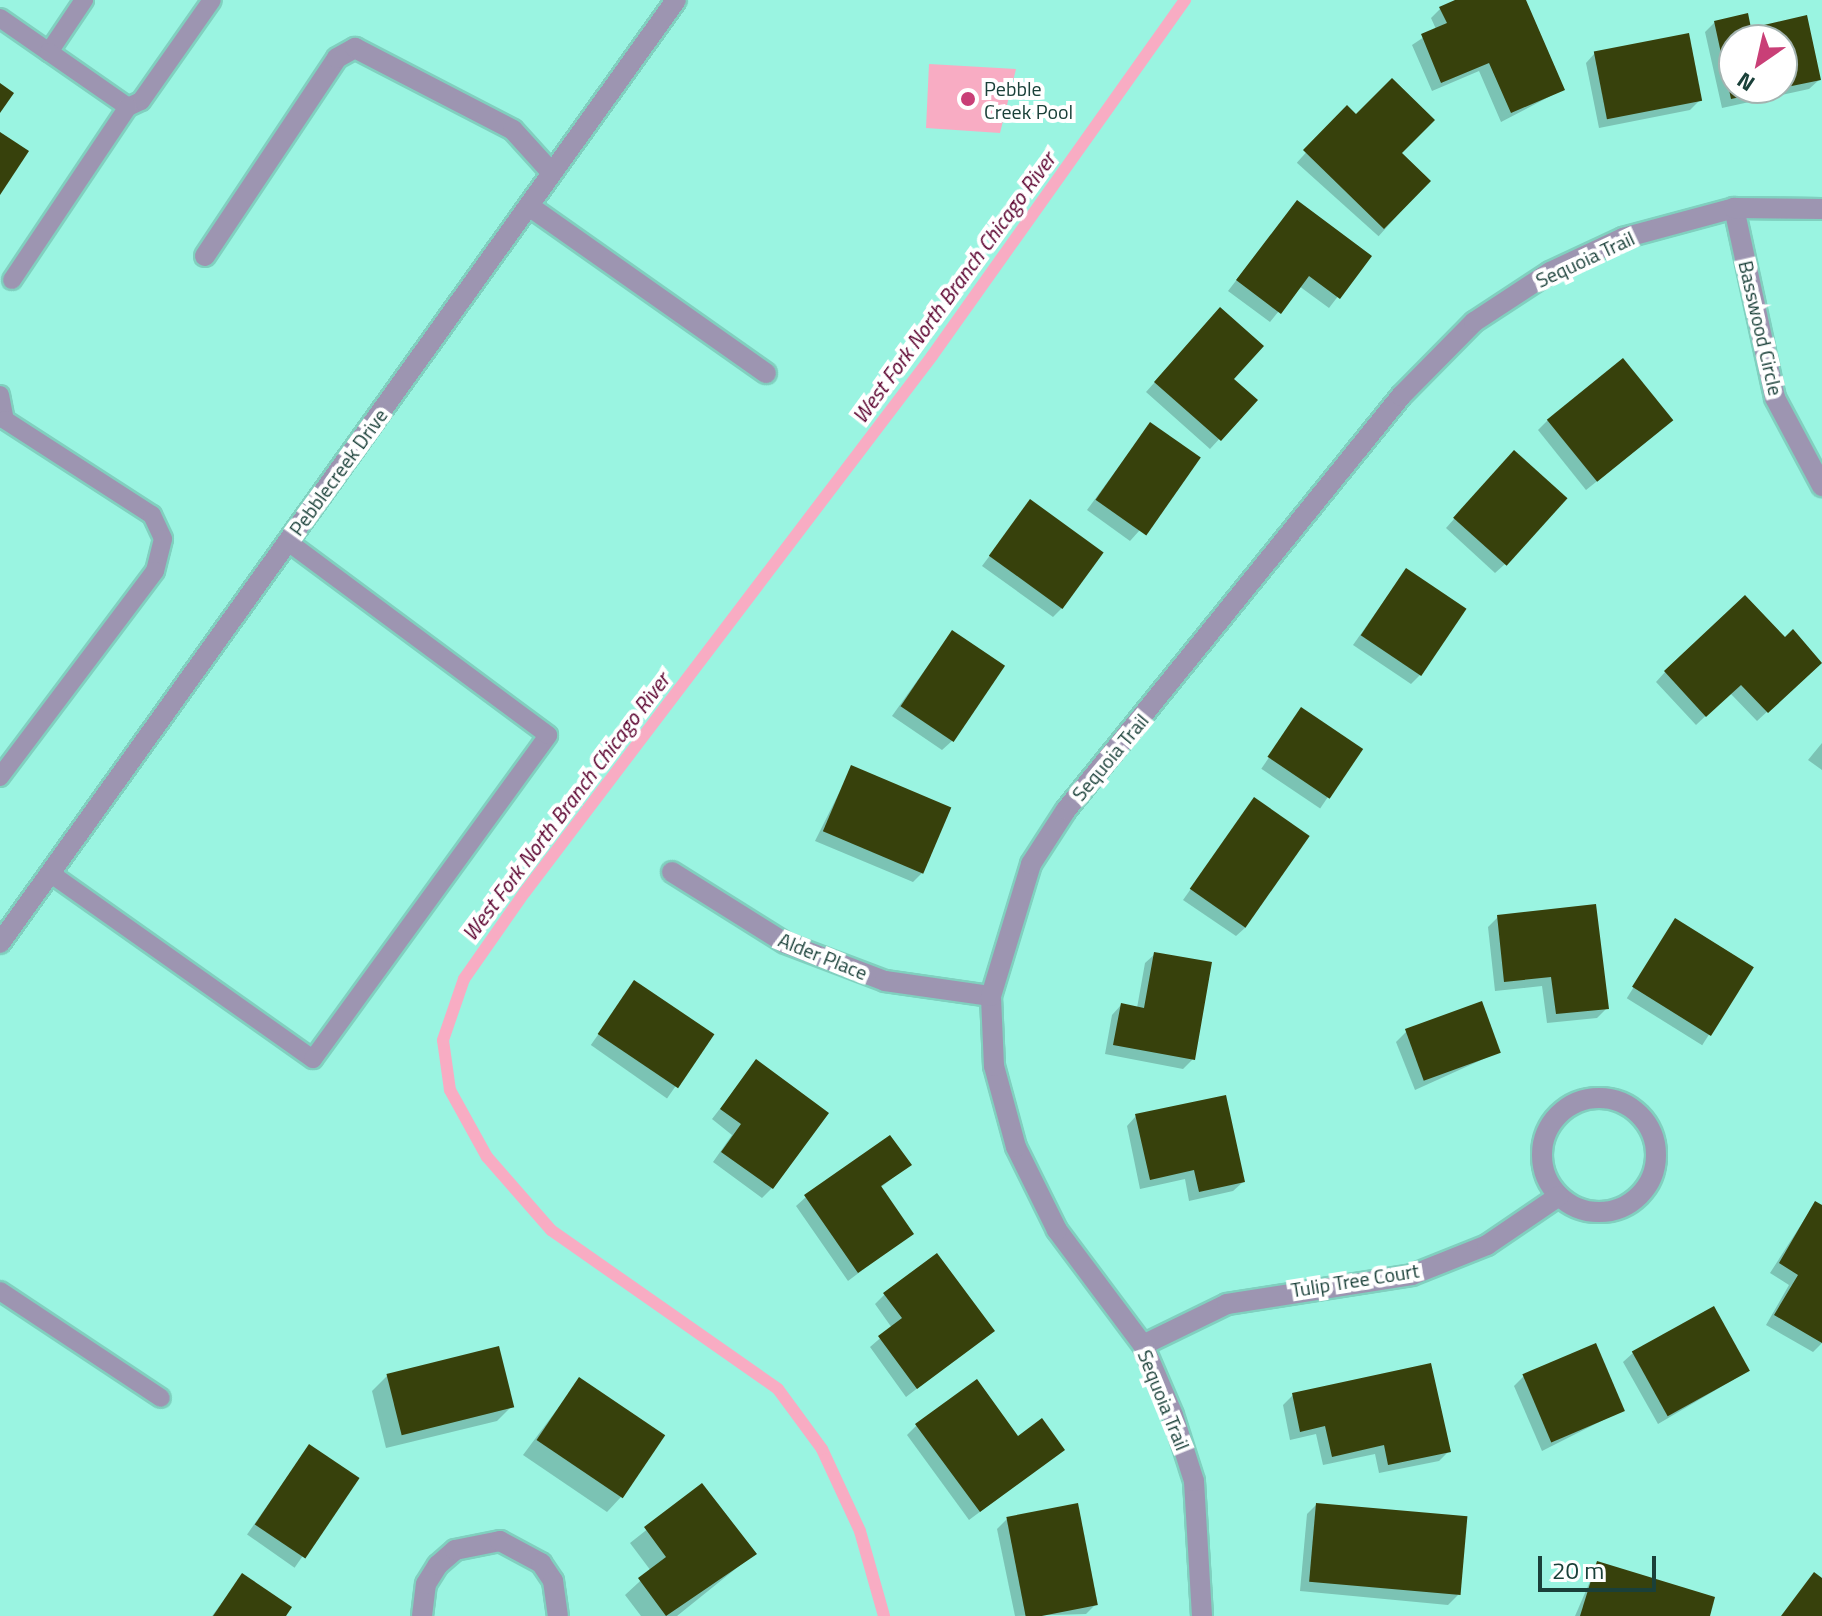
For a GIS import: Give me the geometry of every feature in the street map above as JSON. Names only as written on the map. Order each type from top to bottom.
[{"type":"street","name":"Pebblecreek Drive","points":[[0,943],[676,0]]},
{"type":"street","points":[[205,256],[337,58],[355,48],[513,130],[552,173]]},
{"type":"street","points":[[529,206],[766,373]]},
{"type":"street","name":"Sequoia Trail","points":[[1202,1616],[1194,1481],[1143,1345],[1057,1230],[1016,1147],[994,1066],[991,996],[1031,864],[1066,810],[1401,396],[1474,322],[1550,272],[1623,238],[1734,208],[1822,209]]},
{"type":"street","name":"Basswood Circle","points":[[1734,208],[1775,398],[1822,486]]},
{"type":"street","name":"Alder Place","points":[[672,872],[785,943],[885,981],[991,996]]},
{"type":"street","points":[[1599,1097],[1636,1111],[1648,1124],[1657,1160],[1642,1193],[1611,1211],[1592,1212],[1559,1196],[1541,1162],[1549,1125],[1562,1110],[1599,1097]]},
{"type":"street","name":"Tulip Tree Court","points":[[1143,1345],[1227,1304],[1412,1275],[1487,1245],[1559,1196]]},
{"type":"street","points":[[422,1616],[426,1584],[438,1565],[455,1550],[500,1541],[541,1563],[553,1581],[558,1616]]},
{"type":"lane","points":[[49,52],[84,0]]},
{"type":"lane","points":[[12,280],[128,107],[141,101],[212,0]]},
{"type":"lane","points":[[0,18],[128,107]]},
{"type":"lane","points":[[0,395],[2,423],[152,515],[163,539],[155,571],[0,777]]},
{"type":"lane","points":[[50,873],[313,1059],[548,735],[288,542]]},
{"type":"lane","points":[[0,1291],[161,1398]]},
{"type":"shaded area","name":"Pebble Creek Pool","points":[[929,64],[1016,69],[1000,133],[926,128]]},
{"type":"building","points":[[1455,0],[1526,0],[1565,90],[1511,113],[1489,63],[1441,83],[1421,34],[1447,23],[1439,7]]},
{"type":"building","points":[[1748,13],[1750,24],[1718,24],[1718,39],[1714,21]]},
{"type":"building","points":[[1807,15],[1821,80],[1798,85],[1798,24],[1768,24]]},
{"type":"building","points":[[1689,33],[1702,101],[1607,119],[1594,52]]},
{"type":"building","points":[[1392,78],[1435,120],[1402,153],[1431,181],[1384,229],[1303,150],[1347,105],[1356,114]]},
{"type":"building","points":[[0,83],[14,93],[0,113]]},
{"type":"building","points":[[0,132],[29,151],[0,195]]},
{"type":"building","points":[[1297,200],[1372,256],[1340,299],[1309,276],[1281,314],[1236,280]]},
{"type":"building","points":[[1220,307],[1264,346],[1234,379],[1258,400],[1221,441],[1154,382]]},
{"type":"building","points":[[1623,358],[1673,420],[1597,482],[1547,420]]},
{"type":"building","points":[[1150,422],[1201,458],[1146,535],[1096,500]]},
{"type":"building","points":[[1514,450],[1568,498],[1507,566],[1453,518]]},
{"type":"building","points":[[1030,499],[1104,552],[1062,609],[989,556]]},
{"type":"building","points":[[1406,568],[1467,609],[1421,676],[1361,635]]},
{"type":"building","points":[[1745,595],[1785,637],[1793,629],[1822,663],[1768,713],[1741,685],[1706,717],[1664,671]]},
{"type":"building","points":[[952,630],[1005,666],[954,742],[901,706]]},
{"type":"building","points":[[1301,707],[1363,749],[1330,799],[1267,757]]},
{"type":"building","points":[[851,765],[951,808],[923,874],[823,831]]},
{"type":"building","points":[[1254,797],[1310,836],[1245,928],[1190,889]]},
{"type":"building","points":[[1596,904],[1609,1009],[1556,1014],[1551,977],[1504,982],[1497,915]]},
{"type":"building","points":[[1675,918],[1754,967],[1711,1036],[1632,987]]},
{"type":"building","points":[[1154,952],[1212,962],[1195,1060],[1113,1045],[1121,1003],[1144,1008]]},
{"type":"building","points":[[634,980],[714,1034],[678,1088],[598,1034]]},
{"type":"building","points":[[1482,1001],[1501,1053],[1424,1081],[1405,1029]]},
{"type":"building","points":[[756,1059],[829,1113],[773,1189],[721,1152],[741,1124],[720,1109]]},
{"type":"building","points":[[1226,1095],[1245,1182],[1199,1192],[1194,1170],[1150,1180],[1135,1114]]},
{"type":"building","points":[[890,1135],[912,1165],[881,1186],[914,1234],[858,1273],[804,1195]]},
{"type":"building","points":[[1815,1201],[1822,1205],[1822,1343],[1774,1315],[1798,1275],[1779,1263]]},
{"type":"building","points":[[937,1253],[995,1331],[917,1389],[878,1336],[902,1318],[883,1293]]},
{"type":"building","points":[[1714,1306],[1750,1371],[1668,1416],[1632,1352]]},
{"type":"building","points":[[1596,1343],[1625,1411],[1551,1442],[1522,1374]]},
{"type":"building","points":[[499,1346],[514,1407],[402,1435],[386,1374]]},
{"type":"building","points":[[1431,1363],[1451,1452],[1388,1465],[1384,1445],[1332,1457],[1325,1426],[1300,1432],[1292,1393]]},
{"type":"building","points":[[579,1377],[665,1435],[623,1498],[537,1440]]},
{"type":"building","points":[[977,1379],[1018,1436],[1042,1418],[1065,1450],[980,1512],[915,1424]]},
{"type":"building","points":[[309,1444],[360,1478],[305,1559],[255,1524]]},
{"type":"building","points":[[702,1483],[757,1554],[666,1616],[638,1578],[666,1557],[644,1527]]},
{"type":"building","points":[[1078,1503],[1098,1605],[1042,1616],[1026,1616],[1006,1517]]},
{"type":"building","points":[[1316,1503],[1467,1516],[1461,1595],[1309,1582]]},
{"type":"building","points":[[1597,1561],[1715,1597],[1710,1616],[1580,1616]]},
{"type":"building","points":[[1814,1572],[1822,1578],[1822,1616],[1781,1616]]},
{"type":"building","points":[[242,1573],[292,1607],[286,1616],[213,1616]]},
{"type":"waterway","name":"West Fork North Branch Chicago River","points":[[884,1616],[860,1531],[822,1449],[778,1389],[551,1230],[487,1157],[450,1090],[443,1040],[464,979],[525,892],[932,356],[1185,0]]},
{"type":"place","name":"Pebble Creek Pool","points":[[968,99]]}]
